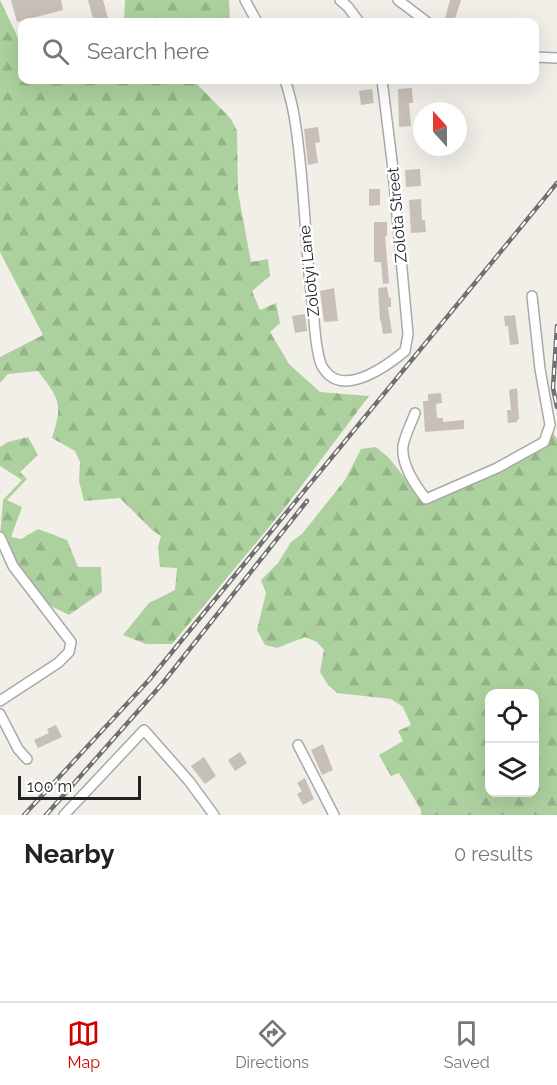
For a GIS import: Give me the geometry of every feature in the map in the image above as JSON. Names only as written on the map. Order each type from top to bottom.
[{"type":"street","points":[[245,0],[256,18]]},
{"type":"street","points":[[340,0],[349,3],[357,18]]},
{"type":"street","points":[[398,0],[422,18]]},
{"type":"street","points":[[539,57],[557,58]]},
{"type":"street","name":"Zolotyi Lane","points":[[286,84],[296,127],[310,285],[321,366],[330,376],[342,381],[355,380],[390,363],[405,351]]},
{"type":"street","name":"Zolota Street","points":[[382,84],[408,334],[405,351]]},
{"type":"street","points":[[415,414],[404,443],[404,458],[411,479],[426,499],[498,468],[544,442],[550,425],[540,369],[532,296]]},
{"type":"street","points":[[0,537],[13,566],[71,642],[69,652],[58,663],[0,701]]},
{"type":"street","points":[[0,714],[18,749],[27,759]]},
{"type":"street","points":[[64,815],[144,730],[189,781],[214,815]]},
{"type":"street","points":[[298,745],[334,815]]},
{"type":"green space","points":[[0,0],[18,38],[18,84],[197,84],[231,119],[237,131],[238,192],[251,262],[268,259],[270,276],[252,291],[260,310],[276,303],[280,323],[270,332],[289,364],[320,392],[369,396],[284,509],[172,644],[146,644],[123,635],[149,603],[175,590],[177,568],[160,567],[158,547],[161,536],[120,498],[84,501],[79,481],[80,462],[75,451],[52,438],[58,417],[57,402],[38,371],[8,374],[0,383],[0,357],[43,335],[0,252]]},
{"type":"green space","points":[[125,0],[229,0],[230,18],[124,18]]},
{"type":"green space","points":[[551,430],[557,439],[557,815],[421,815],[421,810],[399,773],[391,776],[379,755],[403,741],[398,731],[411,725],[403,707],[391,699],[337,693],[328,685],[320,672],[324,650],[317,642],[305,637],[277,648],[265,645],[257,630],[266,593],[261,580],[278,563],[291,542],[302,534],[345,480],[361,449],[376,447],[389,458],[424,502],[506,467]]},
{"type":"green space","points":[[28,437],[38,455],[20,472],[27,479],[7,500],[22,507],[11,537],[21,539],[38,529],[67,540],[78,567],[101,567],[102,592],[69,615],[47,604],[12,567],[0,536],[3,500],[22,480],[0,466],[0,447],[8,442]]},
{"type":"building","points":[[11,0],[61,0],[63,10],[32,18],[18,18],[17,22]]},
{"type":"building","points":[[88,0],[103,0],[108,18],[93,18]]},
{"type":"building","points":[[450,0],[461,0],[455,18],[445,18]]},
{"type":"building","points":[[412,88],[413,103],[409,103],[411,126],[399,127],[398,89]]},
{"type":"building","points":[[372,89],[374,103],[361,105],[359,91]]},
{"type":"building","points":[[318,127],[320,142],[315,143],[318,163],[308,165],[304,129]]},
{"type":"building","points":[[420,169],[421,186],[406,187],[405,170]]},
{"type":"building","points":[[369,189],[380,189],[380,205],[369,206]]},
{"type":"building","points":[[421,199],[422,220],[425,220],[426,232],[411,233],[409,200]]},
{"type":"building","points":[[374,222],[387,222],[387,236],[385,236],[389,283],[383,284],[381,262],[374,262]]},
{"type":"building","points":[[387,287],[389,298],[391,298],[391,307],[388,307],[392,333],[383,334],[378,288]]},
{"type":"building","points":[[334,288],[338,321],[324,322],[320,291]]},
{"type":"building","points":[[305,314],[307,331],[295,333],[292,316]]},
{"type":"building","points":[[515,315],[519,344],[510,345],[508,326],[505,326],[504,316]]},
{"type":"building","points":[[517,388],[519,419],[517,422],[508,423],[507,410],[511,410],[509,390]]},
{"type":"building","points":[[441,393],[442,403],[436,404],[437,418],[443,418],[443,422],[464,420],[464,429],[425,432],[423,401],[428,401],[428,394]]},
{"type":"building","points":[[56,725],[62,737],[38,748],[34,740],[49,733],[47,729]]},
{"type":"building","points":[[323,744],[333,770],[322,775],[311,750]]},
{"type":"building","points":[[240,752],[247,763],[235,771],[228,760]]},
{"type":"building","points":[[204,757],[216,776],[205,784],[191,766]]},
{"type":"building","points":[[305,778],[314,799],[303,805],[297,794],[302,791],[297,783]]},
{"type":"railway","points":[[24,815],[149,680],[557,183]]},
{"type":"railway","points":[[557,326],[553,388],[557,407]]},
{"type":"railway","points":[[46,815],[162,684],[307,501]]}]
